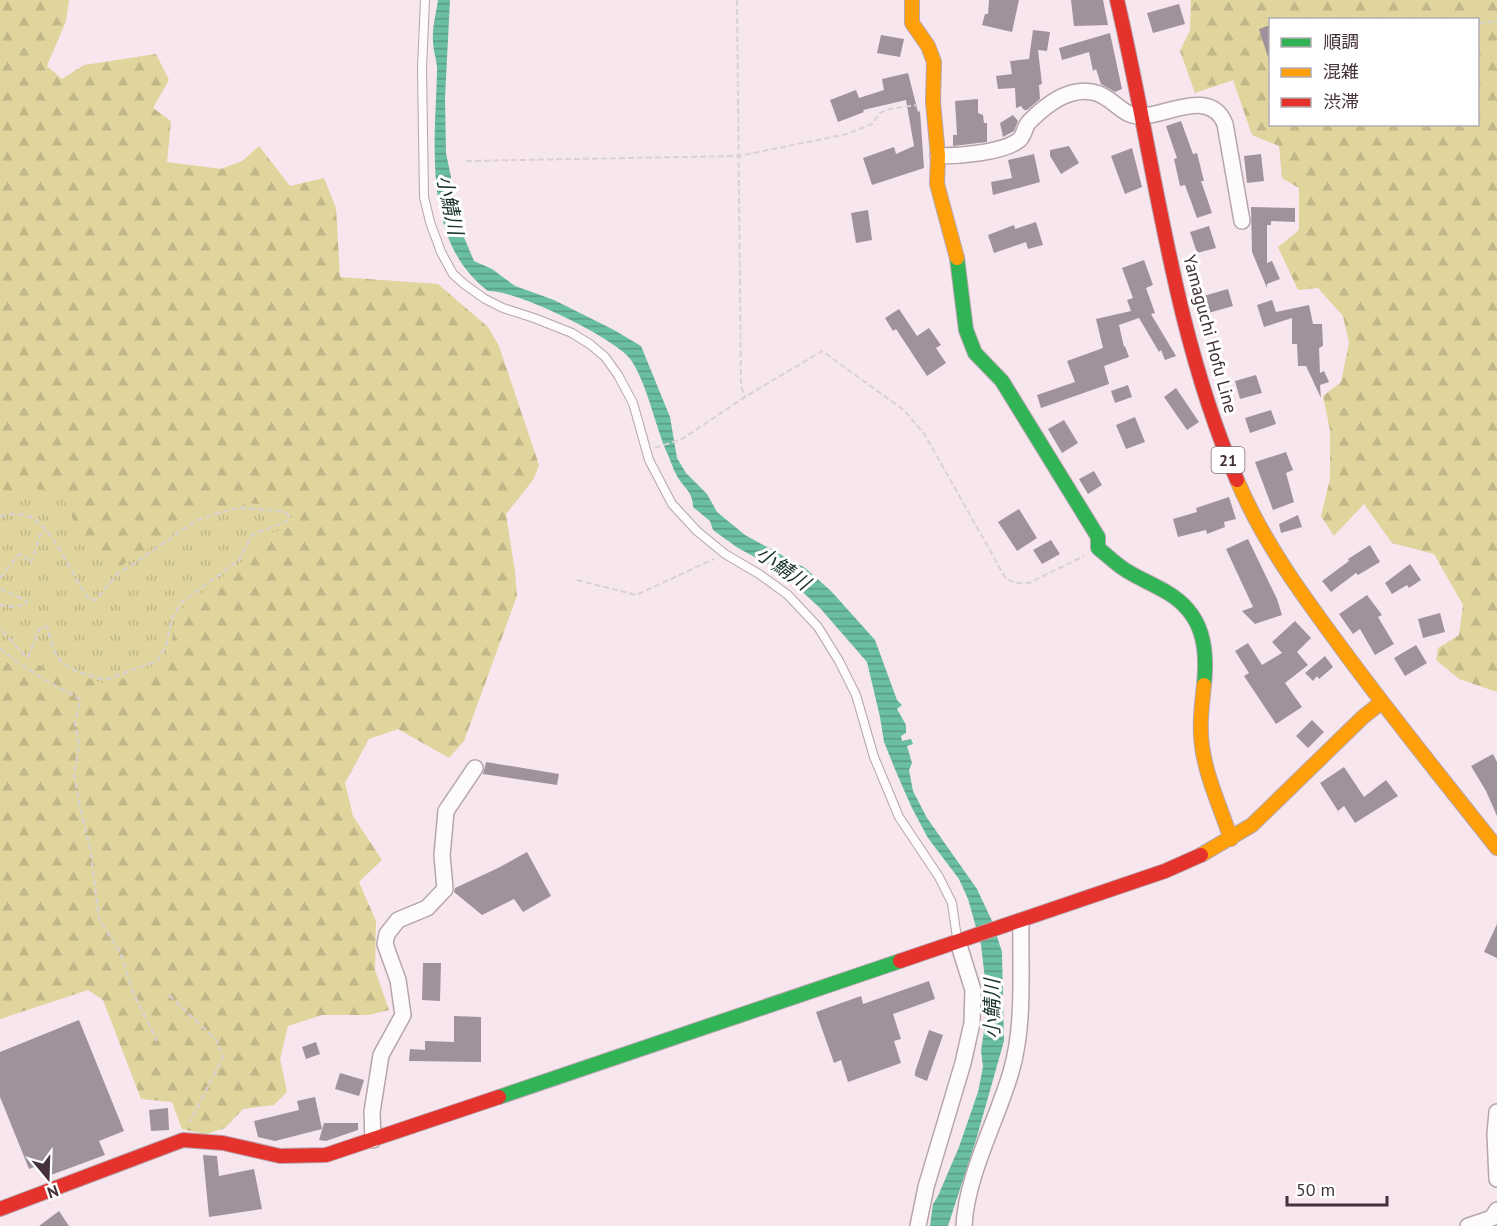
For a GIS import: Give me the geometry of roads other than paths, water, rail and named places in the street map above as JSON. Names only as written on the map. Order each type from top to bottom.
[{"type":"street","points":[[912,0],[912,23],[928,46],[934,62],[933,102],[938,156],[937,184],[960,267],[966,330],[975,353],[1002,381],[1023,413],[1098,537],[1098,548],[1125,570],[1167,591],[1183,603],[1203,630],[1207,648],[1201,738],[1209,772],[1231,839]]},
{"type":"street","name":"Yamaguchi Hofu Line","points":[[1117,0],[1184,320],[1202,389],[1226,455],[1251,510],[1300,594],[1497,848]]},
{"type":"street","points":[[938,156],[977,154],[1016,143],[1022,138],[1029,122],[1052,103],[1068,94],[1086,89],[1104,96],[1131,115],[1142,116],[1183,106],[1201,105],[1215,109],[1222,116],[1242,221]]},
{"type":"street","points":[[0,1209],[183,1140],[223,1143],[280,1156],[326,1155],[1165,871],[1212,850],[1252,825],[1363,717],[1382,702]]},
{"type":"street","points":[[373,1140],[372,1112],[381,1055],[403,1015],[398,980],[385,944],[387,934],[399,920],[427,908],[444,889],[442,855],[446,811],[474,768]]},
{"type":"street","points":[[964,1226],[972,1185],[1011,1071],[1020,1030],[1016,923]]},
{"type":"street","points":[[918,1226],[926,1187],[963,1063],[972,1023],[973,990],[962,940]]},
{"type":"street","points":[[1497,1112],[1495,1134],[1497,1179]]},
{"type":"street","points":[[1468,1226],[1492,1218],[1497,1210]]},
{"type":"lane","points":[[425,0],[422,68],[424,197],[441,252],[453,274],[464,284],[503,308],[572,333],[605,357],[633,403],[653,468],[672,504],[697,531],[724,554],[759,574],[788,595],[818,627],[856,695],[874,757],[899,817],[939,877],[952,903],[962,940]]},
{"type":"water","name":"小鯖川","points":[[438,0],[450,0],[445,98],[446,153],[463,235],[474,261],[492,269],[515,286],[554,300],[641,346],[670,417],[677,458],[686,473],[707,494],[717,512],[745,535],[805,568],[831,591],[875,640],[897,700],[902,705],[897,709],[906,725],[906,733],[901,736],[902,741],[911,739],[913,744],[907,746],[912,763],[909,770],[913,791],[927,818],[977,889],[992,921],[1002,952],[1004,1041],[976,1140],[948,1226],[930,1226],[933,1204],[959,1147],[978,1092],[983,1067],[981,1051],[985,1024],[986,988],[981,945],[968,899],[959,879],[928,838],[897,774],[884,742],[867,662],[820,608],[797,587],[766,563],[738,548],[713,530],[710,521],[693,507],[690,494],[673,468],[642,382],[631,360],[606,340],[564,317],[519,298],[488,291],[467,270],[452,246],[442,219],[435,160],[437,69],[433,36]]}]
